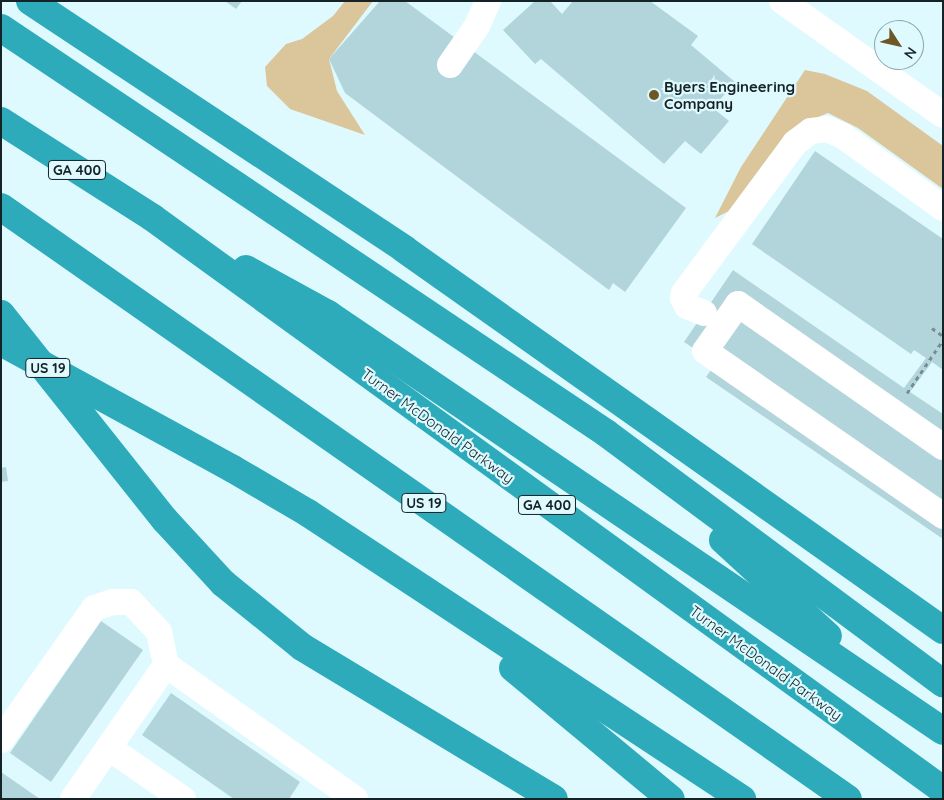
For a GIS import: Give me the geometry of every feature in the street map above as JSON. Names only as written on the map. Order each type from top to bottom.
[{"type":"highway","points":[[30,1],[404,249],[943,630]]},
{"type":"highway","points":[[1,28],[606,433],[943,683]]},
{"type":"highway","name":"Turner McDonald Parkway","points":[[1,121],[153,218],[943,790]]},
{"type":"highway","name":"US 19","points":[[1,207],[848,799]]},
{"type":"highway","points":[[153,218],[328,314],[943,731]]},
{"type":"highway","points":[[1,314],[165,520],[223,583],[302,647],[554,799]]},
{"type":"highway","name":"US 19","points":[[1,342],[233,469],[308,513],[742,799]]},
{"type":"highway","points":[[606,433],[900,701]]},
{"type":"highway","points":[[431,595],[464,627],[671,799]]},
{"type":"street","points":[[450,65],[477,26],[488,1]]},
{"type":"street","points":[[782,1],[943,115]]},
{"type":"street","points":[[708,307],[688,288],[795,143],[811,131],[827,129],[843,136],[943,208]]},
{"type":"street","points":[[943,447],[738,304],[705,351],[943,516]]},
{"type":"street","points":[[1,740],[94,608],[113,602],[131,602],[159,632],[166,665],[355,799]]},
{"type":"street","points":[[73,799],[166,665]]},
{"type":"street","points":[[109,748],[183,799]]},
{"type":"path","points":[[932,328],[943,336]]},
{"type":"path","points":[[906,393],[943,340]]},
{"type":"shaded area","points":[[345,1],[373,1],[329,59],[337,91],[365,135],[290,109],[267,86],[265,67],[286,44],[302,39],[333,16]]},
{"type":"shaded area","points":[[805,70],[825,74],[867,91],[943,146],[943,189],[858,128],[828,113],[804,123],[731,210],[715,218],[741,167]]},
{"type":"building","points":[[225,1],[242,1],[236,9]]},
{"type":"building","points":[[380,1],[405,1],[686,208],[625,292],[613,283],[609,290],[345,93],[329,59]]},
{"type":"building","name":"Byers Engineering Company","points":[[535,1],[550,1],[562,14],[573,1],[650,1],[698,36],[691,45],[735,82],[713,108],[729,121],[701,154],[685,141],[664,164],[541,59],[535,64],[503,30]]},
{"type":"building","points":[[815,151],[943,239],[943,370],[932,362],[910,392],[943,414],[943,539],[706,377],[716,363],[684,342],[733,270],[904,388],[926,358],[914,350],[911,354],[752,244]]},
{"type":"building","points":[[6,467],[8,481],[1,482],[1,468]]},
{"type":"building","points":[[101,621],[143,650],[51,782],[10,753]]},
{"type":"building","points":[[171,693],[300,782],[289,799],[234,799],[142,735]]},
{"type":"building","points":[[1,772],[40,799],[1,799]]},
{"type":"place","name":"Byers Engineering Company","points":[[654,95]]}]
